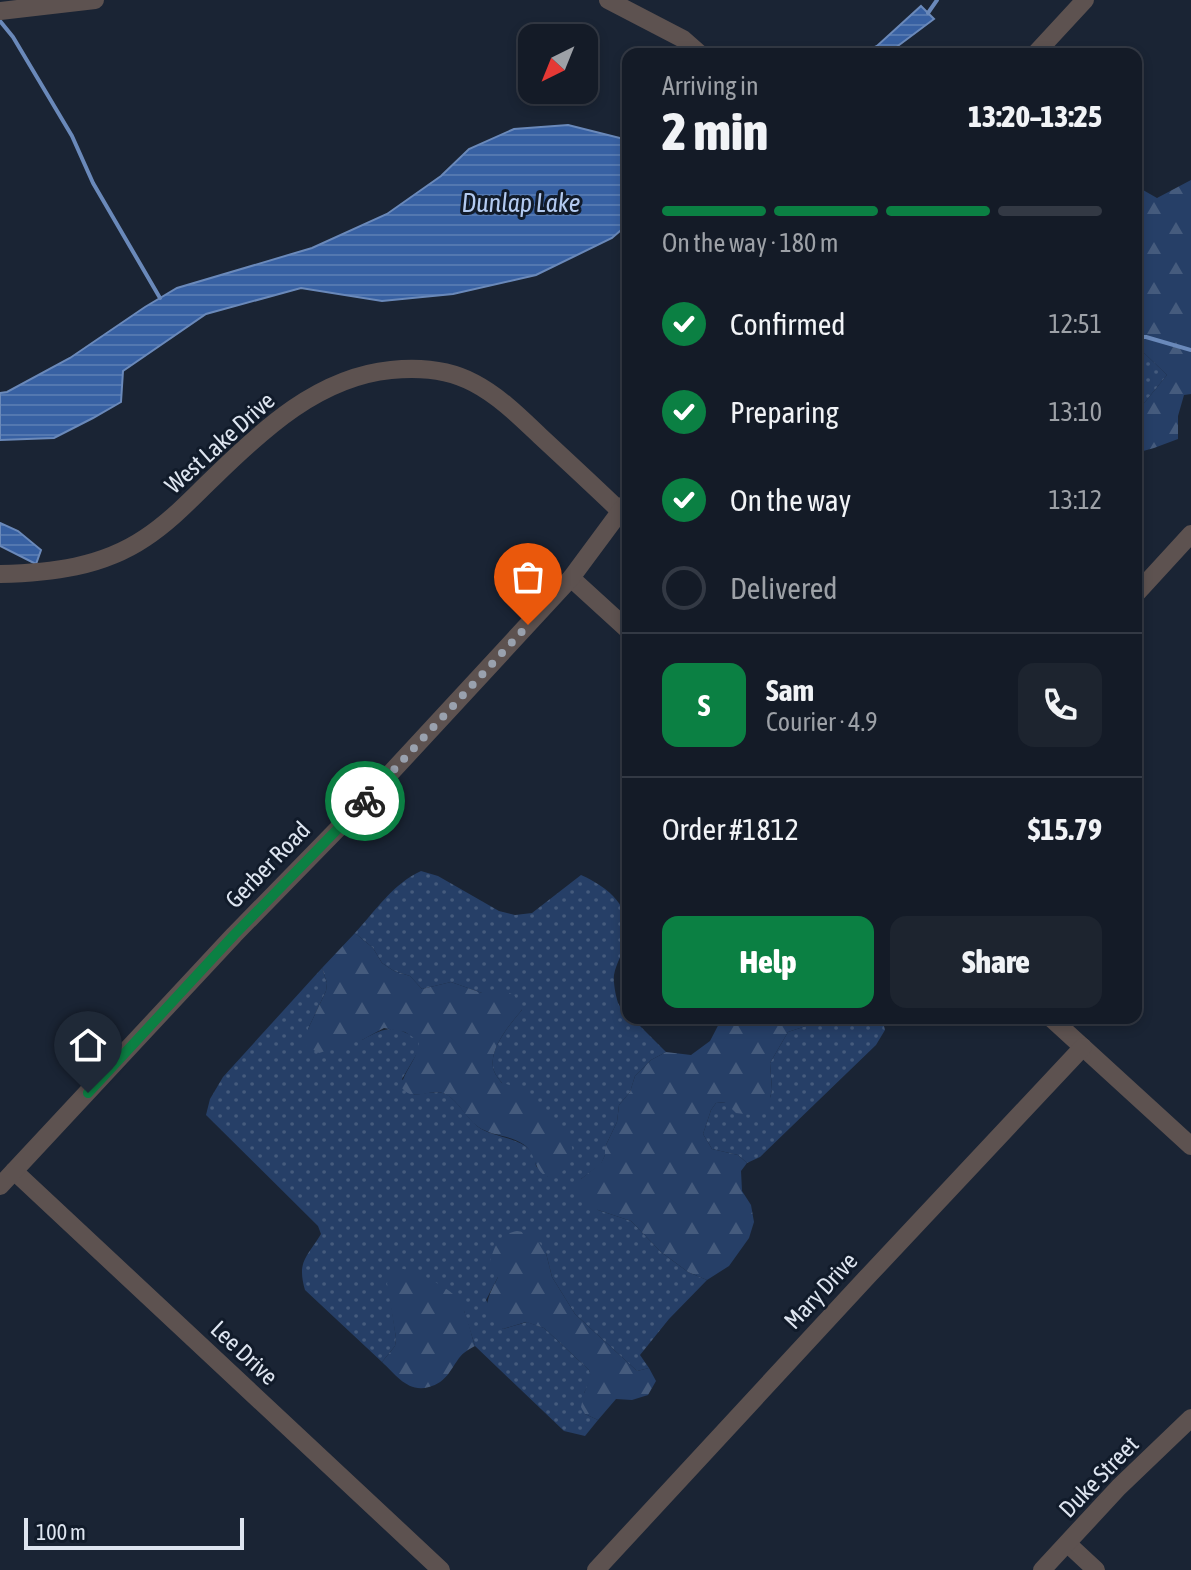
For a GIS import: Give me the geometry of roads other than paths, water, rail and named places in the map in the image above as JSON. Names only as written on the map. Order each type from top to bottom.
[{"type":"street","points":[[0,11],[95,0]]},
{"type":"street","points":[[1041,48],[1085,0]]},
{"type":"street","points":[[612,1],[683,39],[693,48]]},
{"type":"street","name":"West Lake Drive","points":[[0,574],[64,570],[119,553],[171,519],[231,460],[289,411],[339,383],[381,371],[409,368],[433,370],[458,376],[484,388],[622,504]]},
{"type":"street","name":"Gerber Road","points":[[0,1186],[571,578],[622,509]]},
{"type":"street","points":[[1142,587],[1191,534]]},
{"type":"street","points":[[571,578],[622,625]]},
{"type":"street","points":[[1058,1024],[1191,1146]]},
{"type":"street","name":"Mary Drive","points":[[596,1570],[1083,1047]]},
{"type":"street","name":"Lee Drive","points":[[14,1171],[441,1570]]},
{"type":"street","name":"Duke Street","points":[[1042,1570],[1119,1487],[1191,1418]]},
{"type":"street","points":[[1068,1544],[1096,1570]]},
{"type":"water","points":[[921,6],[934,19],[895,48],[873,48]]},
{"type":"water","name":"Dunlap Lake","points":[[568,125],[622,138],[622,229],[612,238],[536,275],[453,294],[382,301],[301,288],[206,314],[123,371],[121,402],[54,438],[0,440],[0,393],[70,358],[177,288],[312,248],[387,214],[441,176],[469,149],[514,129]]},
{"type":"water","points":[[0,523],[18,531],[41,550],[36,564],[0,546]]},
{"type":"waterway","points":[[928,13],[937,0]]},
{"type":"waterway","points":[[0,21],[13,37],[72,136],[93,183],[160,298]]},
{"type":"waterway","points":[[1142,337],[1191,350]]}]
